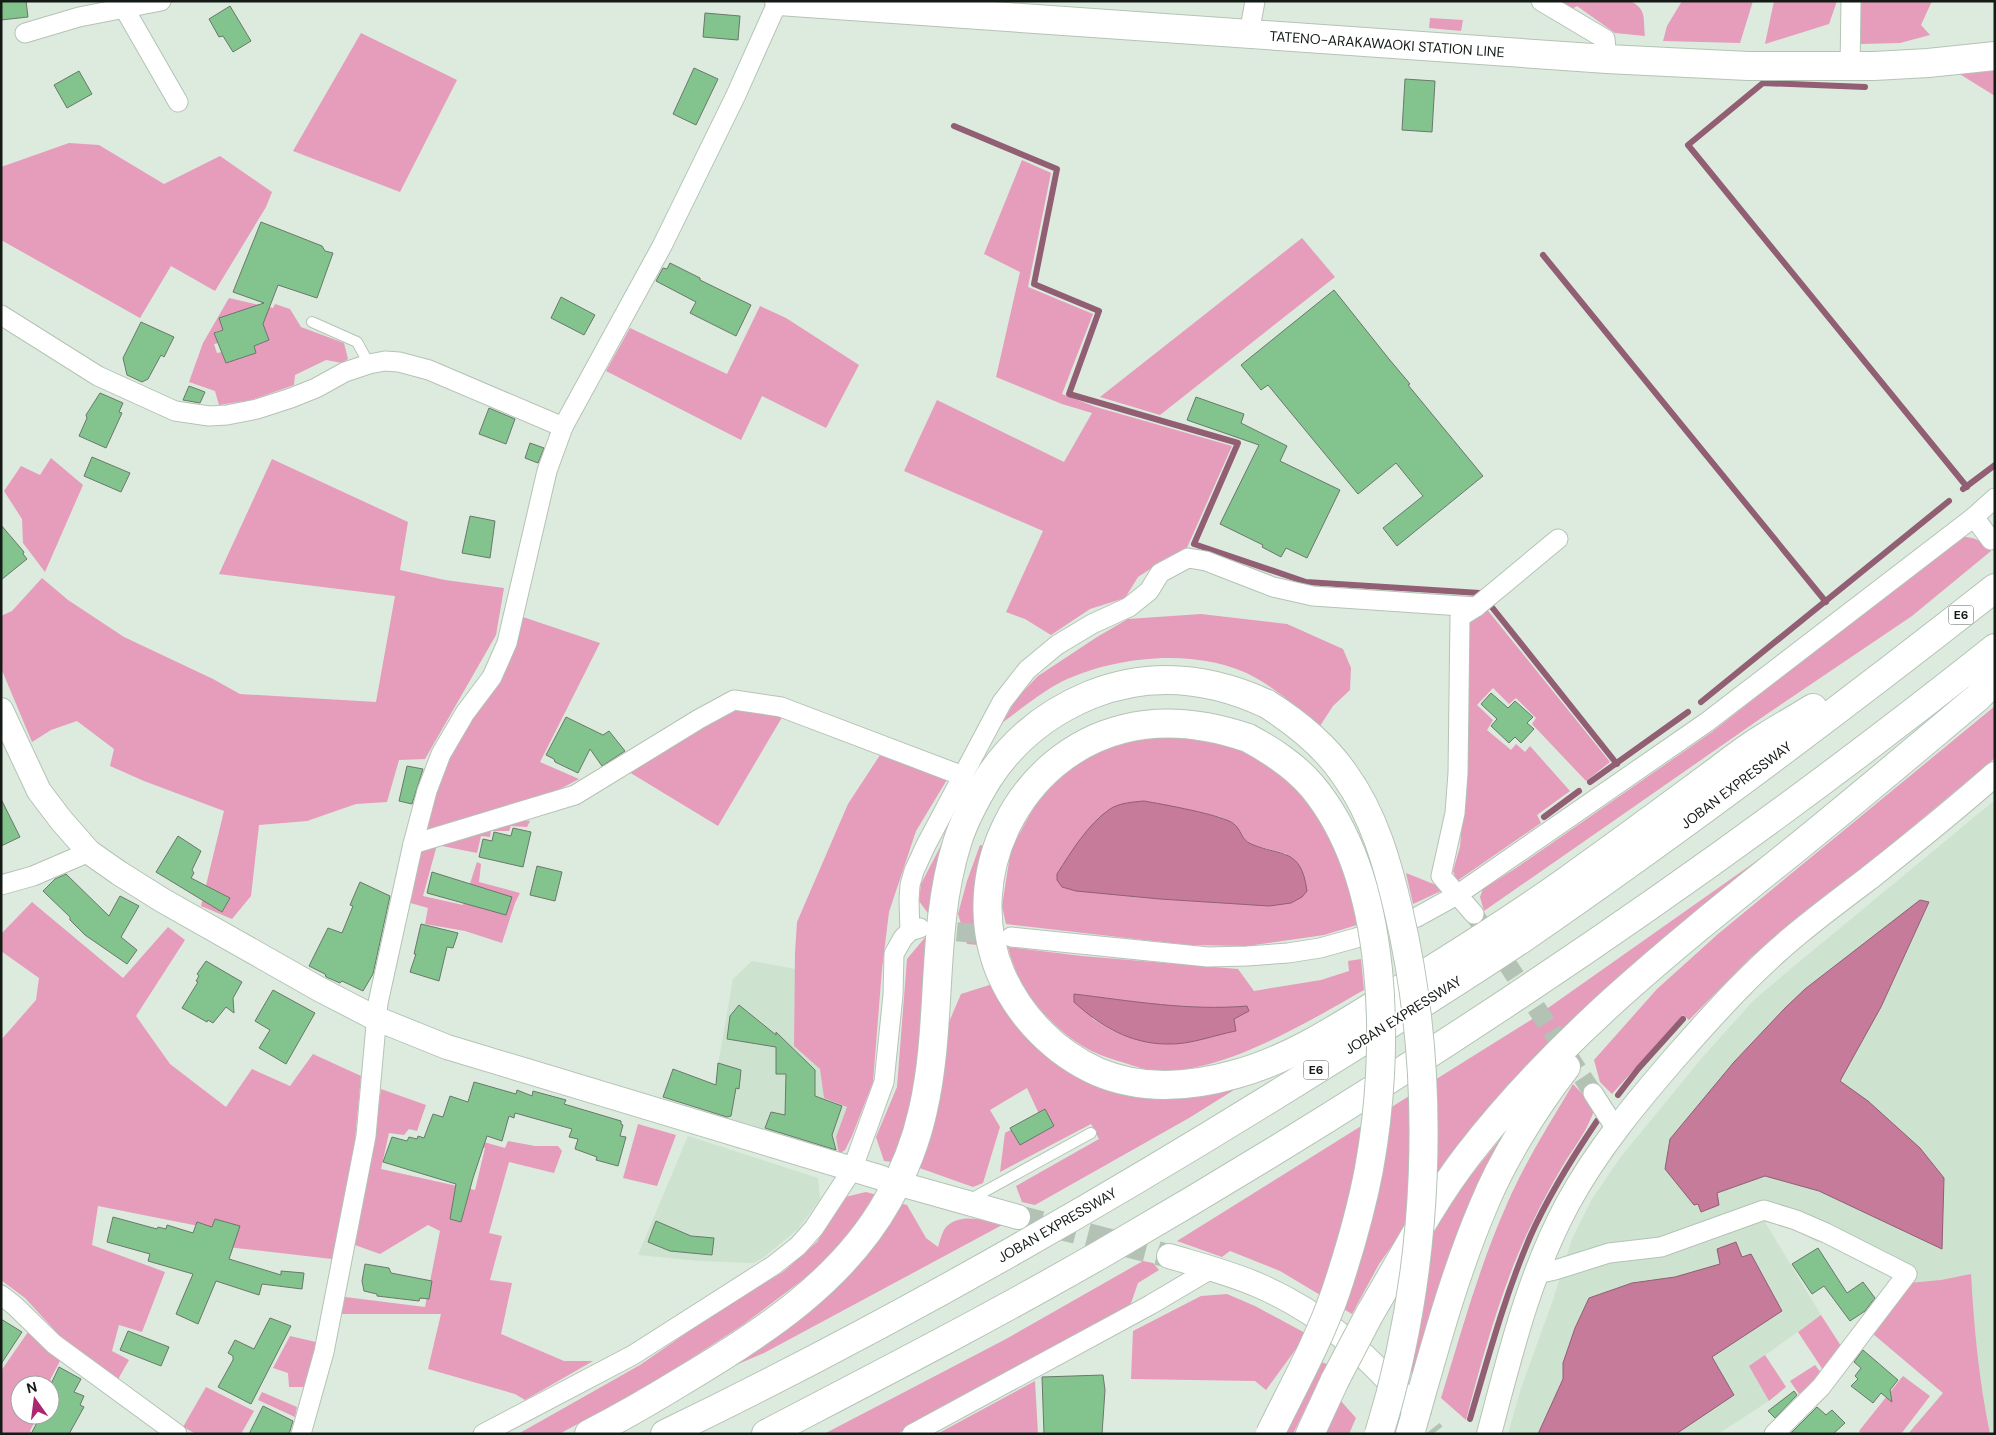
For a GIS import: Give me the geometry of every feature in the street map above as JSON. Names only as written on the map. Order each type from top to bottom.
[{"type":"main road","name":"TATENO-ARAKAWAOKI STATION LINE","points":[[779,1],[1607,59],[1748,66],[1850,67],[1928,63],[1995,56]]},
{"type":"main road","name":"JOBAN EXPRESSWAY","points":[[664,1434],[874,1327],[1067,1220],[1229,1124],[1397,1020],[1521,939],[1661,841],[1927,642],[1995,588]]},
{"type":"main road","points":[[1270,1434],[1322,1330],[1360,1208],[1374,1134],[1379,1086],[1380,1025],[1377,966],[1368,908],[1357,870],[1340,829],[1311,786],[1293,767],[1273,752],[1248,738],[1223,729],[1197,724],[1148,724],[1097,737],[1073,750],[1043,775],[1026,793],[1010,815],[998,841],[988,886],[987,919],[991,945],[1004,981],[1020,1010],[1037,1029],[1068,1056],[1100,1072],[1124,1081],[1153,1086],[1185,1085],[1240,1073],[1296,1050],[1350,1020],[1436,967],[1572,878],[1762,738],[1927,642]]},
{"type":"main road","points":[[766,1434],[908,1360],[1100,1254],[1246,1169],[1396,1075],[1531,987],[1684,882],[1829,776],[1995,648]]},
{"type":"main road","points":[[590,1434],[718,1360],[770,1325],[830,1275],[869,1229],[902,1174],[923,1110],[933,1037],[944,906],[957,844],[967,816],[980,791],[995,768],[1012,748],[1031,729],[1061,709],[1102,691],[1128,684],[1156,680],[1184,680],[1213,684],[1242,692],[1290,718],[1311,736],[1340,768],[1358,795],[1383,852],[1404,933],[1412,978],[1421,1074],[1423,1131],[1418,1244],[1401,1345],[1379,1434]]},
{"type":"main road","points":[[1310,1434],[1335,1380],[1369,1315],[1437,1199],[1467,1156],[1501,1115],[1556,1056],[1638,979],[1716,912],[1794,850],[1977,698],[1995,680]]},
{"type":"main road","points":[[1410,1434],[1468,1243],[1487,1197],[1504,1163],[1541,1100],[1638,979]]},
{"type":"main road","points":[[1367,1434],[1401,1345]]},
{"type":"street","points":[[25,32],[79,17],[162,1]]},
{"type":"street","points":[[302,1434],[324,1352],[366,1136],[375,1018],[413,844],[427,791],[441,754],[465,713],[492,677],[507,643],[547,471],[563,427],[662,246],[736,95],[779,1]]},
{"type":"street","points":[[1249,34],[1255,1]]},
{"type":"street","points":[[1541,1],[1605,40],[1607,59]]},
{"type":"street","points":[[1850,67],[1851,1]]},
{"type":"street","points":[[124,8],[178,102]]},
{"type":"street","points":[[1,315],[98,376],[175,411],[209,416],[227,415],[257,409],[292,398],[316,388],[345,372],[369,364],[399,362],[429,370],[563,427]]},
{"type":"street","points":[[1011,937],[1208,956],[1288,953],[1320,948],[1408,920],[1457,895],[1707,722],[1974,517],[1995,498]]},
{"type":"street","points":[[1974,517],[1990,540]]},
{"type":"street","points":[[1474,914],[1441,876],[1455,814],[1458,773],[1460,616],[1476,607],[1558,539]]},
{"type":"street","points":[[483,1434],[633,1355],[774,1265],[798,1246],[814,1228],[852,1170],[884,1082],[893,995],[894,954],[903,938],[915,930],[909,900],[912,878],[926,845],[1002,702],[1027,670],[1057,645],[1092,624],[1129,607],[1149,591],[1160,573],[1188,558],[1206,561],[1272,587],[1313,596],[1476,607]]},
{"type":"street","points":[[413,844],[575,795],[699,719],[734,700],[781,706],[963,776]]},
{"type":"street","points":[[1,710],[39,791],[61,820],[90,852],[162,900],[319,989],[375,1018],[447,1047],[882,1178]]},
{"type":"street","points":[[1489,1434],[1524,1309],[1537,1274],[1568,1204],[1616,1129],[1691,1039],[1749,977],[1797,933],[1871,876],[1995,774]]},
{"type":"street","points":[[1,885],[33,876],[90,852]]},
{"type":"street","points":[[1593,1093],[1616,1129]]},
{"type":"street","points":[[911,1187],[1018,1217]]},
{"type":"street","points":[[1537,1274],[1609,1253],[1661,1247],[1764,1210],[1796,1220],[1826,1233],[1908,1274],[1821,1387],[1774,1434]]},
{"type":"street","points":[[1169,1256],[1258,1285],[1307,1310],[1338,1332],[1365,1356],[1408,1402]]},
{"type":"street","points":[[912,1434],[1150,1306],[1211,1269]]},
{"type":"street","points":[[1,1295],[54,1344],[177,1434]]},
{"type":"lane","points":[[312,322],[357,342],[369,364]]},
{"type":"lane","points":[[965,1202],[1091,1133]]},
{"type":"shaded area","points":[[1560,1],[1630,1],[1642,11],[1645,36],[1615,33],[1577,6],[1572,9]]},
{"type":"shaded area","points":[[1682,1],[1753,1],[1740,43],[1663,41],[1667,26]]},
{"type":"shaded area","points":[[1774,1],[1837,1],[1829,24],[1765,44]]},
{"type":"shaded area","points":[[1860,1],[1932,1],[1921,25],[1930,35],[1900,43],[1861,44],[1857,17]]},
{"type":"shaded area","points":[[1430,18],[1463,20],[1461,31],[1429,28]]},
{"type":"shaded area","points":[[361,33],[457,80],[400,192],[293,151]]},
{"type":"shaded area","points":[[1995,68],[1995,96],[1958,73]]},
{"type":"shaded area","points":[[69,143],[99,145],[164,184],[220,156],[272,192],[266,207],[215,291],[171,266],[140,318],[1,240],[1,167]]},
{"type":"shaded area","points":[[1022,160],[1051,173],[1028,287],[1093,314],[1062,394],[1096,407],[1232,446],[1186,550],[1164,560],[1138,577],[1125,598],[1090,609],[1051,635],[1025,619],[1006,612],[1043,531],[904,471],[937,400],[1064,462],[1092,413],[1062,404],[996,377],[1020,272],[984,254]]},
{"type":"shaded area","points":[[1302,238],[1335,277],[1160,415],[1100,397]]},
{"type":"shaded area","points":[[229,298],[273,308],[275,304],[290,309],[301,327],[344,343],[348,359],[342,363],[326,360],[295,375],[294,385],[251,400],[219,405],[215,391],[189,382],[203,343]],"holes":[[[245,322],[268,340],[254,346],[217,353],[214,344],[219,343],[215,332]]]},
{"type":"shaded area","points":[[760,306],[786,318],[859,365],[826,428],[762,396],[741,440],[606,371],[630,328],[727,374]]},
{"type":"shaded area","points":[[51,458],[83,485],[45,572],[23,543],[22,519],[4,491],[21,466],[40,475]]},
{"type":"shaded area","points":[[272,459],[408,522],[400,570],[445,580],[504,588],[496,635],[425,759],[399,760],[387,802],[356,804],[307,821],[259,825],[251,896],[232,919],[201,906],[224,811],[110,766],[114,749],[77,721],[51,730],[32,742],[1,668],[1,616],[12,611],[42,578],[68,600],[124,637],[213,679],[240,694],[376,702],[395,596],[219,574]]},
{"type":"shaded area","points":[[1965,537],[1980,541],[1991,551],[1912,616],[1767,714],[1484,911],[1480,897],[1483,889],[1712,732],[1954,541]]},
{"type":"shaded area","points":[[1485,607],[1610,762],[1586,781],[1532,724],[1536,718],[1516,698],[1509,704],[1493,688],[1477,705],[1493,720],[1487,730],[1511,750],[1516,744],[1525,752],[1530,746],[1570,791],[1537,815],[1541,823],[1457,881],[1453,871],[1460,847],[1465,786],[1467,620]]},
{"type":"shaded area","points":[[1201,614],[1287,624],[1343,649],[1351,668],[1350,690],[1333,706],[1320,726],[1273,689],[1256,678],[1234,668],[1210,662],[1159,658],[1107,666],[1061,682],[1038,696],[1002,723],[1017,698],[1038,676],[1128,619]]},
{"type":"shaded area","points":[[520,616],[600,643],[540,762],[579,779],[560,789],[429,833],[426,829],[440,780],[455,745],[499,679]]},
{"type":"shaded area","points":[[1995,706],[1995,758],[1851,878],[1752,956],[1689,1020],[1683,1015],[1612,1094],[1600,1082],[1594,1060],[1657,989],[1718,934]]},
{"type":"shaded area","points":[[736,707],[784,714],[718,826],[629,772]]},
{"type":"shaded area","points":[[1169,732],[1243,750],[1270,765],[1294,788],[1316,814],[1332,841],[1344,872],[1357,925],[1324,935],[1247,946],[1188,945],[1006,924],[1002,906],[1011,849],[1039,798],[1058,777],[1111,744]],"holes":[[[1144,801],[1221,817],[1235,824],[1239,833],[1249,844],[1287,854],[1269,906],[1160,899],[1062,865],[1089,829],[1110,809]]]},
{"type":"shaded area","points":[[880,755],[948,778],[916,831],[889,912],[882,969],[873,1082],[852,1136],[845,1150],[839,1154],[836,1137],[847,1107],[824,1098],[820,1069],[794,1046],[797,922],[848,804]]},
{"type":"shaded area","points":[[1995,800],[1995,1434],[1908,1434],[1943,1393],[1872,1333],[1909,1283],[1825,1239],[1817,1242],[1794,1229],[1765,1222],[1821,1315],[1750,1366],[1769,1401],[1718,1434],[1508,1434],[1521,1388],[1553,1300],[1572,1239],[1592,1199],[1620,1158],[1701,1059],[1753,1001]]},
{"type":"shaded area","points":[[1144,801],[1192,810],[1218,817],[1234,824],[1243,837],[1251,844],[1281,853],[1295,860],[1304,877],[1307,891],[1302,897],[1291,903],[1269,906],[1160,899],[1076,891],[1062,887],[1057,880],[1057,874],[1080,839],[1094,822],[1118,805]]},
{"type":"shaded area","points":[[522,820],[530,821],[527,827],[511,826],[509,831],[491,831],[490,837],[481,836],[477,853],[437,845],[423,896],[463,905],[477,862],[481,864],[479,882],[520,893],[502,943],[465,931],[425,924],[428,908],[407,902],[423,846]]},
{"type":"shaded area","points":[[950,828],[930,916],[919,901],[921,884]]},
{"type":"shaded area","points":[[980,845],[987,847],[979,945],[967,944],[958,914]]},
{"type":"shaded area","points":[[1772,850],[1461,1149],[1379,1264],[1352,1314],[1280,1271],[1230,1251],[1222,1257],[1177,1241],[1531,1020]]},
{"type":"shaded area","points":[[1406,873],[1436,885],[1441,891],[1413,904]]},
{"type":"shaded area","points":[[1920,900],[1929,902],[1881,1007],[1840,1081],[1868,1101],[1920,1148],[1944,1178],[1942,1249],[1819,1191],[1765,1176],[1717,1193],[1719,1205],[1701,1212],[1698,1204],[1694,1205],[1665,1169],[1670,1139],[1734,1062],[1785,1008],[1805,989]]},
{"type":"shaded area","points":[[32,902],[123,978],[168,927],[185,940],[136,1016],[170,1064],[226,1107],[252,1069],[290,1086],[313,1054],[361,1076],[353,1161],[332,1259],[227,1247],[229,1232],[98,1206],[92,1245],[165,1272],[142,1332],[119,1325],[112,1351],[129,1360],[117,1381],[60,1336],[25,1298],[1,1280],[1,1040],[36,1000],[39,978],[1,951],[1,934]]},
{"type":"shaded area","points":[[928,934],[916,1079],[903,1135],[893,1162],[884,1161],[876,1137],[897,1087],[907,959]]},
{"type":"shaded area","points":[[1008,947],[1082,956],[1238,969],[1254,991],[1321,980],[1349,971],[1348,961],[1361,959],[1364,990],[1317,1017],[1232,1057],[1204,1066],[1176,1070],[1151,1070],[1100,1055],[1069,1037],[1044,1013],[1028,994]],"holes":[[[1075,994],[1182,1006],[1247,1006],[1248,1011],[1234,1019],[1236,1031],[1189,1041],[1134,1039],[1111,1030],[1093,1019]]]},
{"type":"shaded area","points":[[752,961],[795,969],[794,1046],[820,1069],[824,1098],[848,1107],[836,1137],[839,1154],[709,1116],[733,979]]},
{"type":"shaded area","points":[[999,982],[1087,1076],[1250,1080],[1189,1118],[1035,1205],[1022,1202],[1016,1186],[1099,1139],[1091,1124],[1000,1172],[1005,1133],[1039,1114],[1027,1088],[990,1110],[1000,1127],[983,1183],[973,1187],[914,1166],[943,1036],[961,994]]},
{"type":"shaded area","points":[[1074,994],[1182,1006],[1247,1006],[1249,1011],[1234,1019],[1236,1031],[1184,1043],[1154,1043],[1129,1037],[1105,1026],[1074,1002]]},
{"type":"shaded area","points":[[1573,1084],[1595,1107],[1585,1130],[1543,1202],[1516,1259],[1492,1328],[1466,1420],[1441,1398],[1471,1300],[1497,1228],[1514,1188]]},
{"type":"shaded area","points":[[381,1089],[426,1105],[417,1131],[409,1129],[404,1135],[389,1133],[381,1169],[475,1190],[485,1148],[471,1143],[473,1139],[505,1148],[508,1141],[535,1146],[558,1146],[562,1151],[554,1173],[509,1162],[489,1233],[502,1236],[490,1280],[512,1283],[501,1334],[564,1361],[593,1361],[525,1400],[515,1394],[428,1369],[441,1314],[341,1314],[345,1297],[425,1307],[440,1231],[428,1225],[380,1254],[355,1245]]},
{"type":"shaded area","points":[[1518,1117],[1419,1380],[1410,1371],[1423,1305],[1433,1233],[1464,1184]]},
{"type":"shaded area","points":[[638,1124],[676,1135],[657,1186],[623,1178]]},
{"type":"shaded area","points":[[688,1136],[818,1178],[820,1199],[799,1228],[763,1258],[753,1263],[700,1261],[638,1255]]},
{"type":"shaded area","points":[[866,1192],[877,1195],[859,1224],[809,1275],[744,1324],[647,1387],[559,1434],[518,1434],[640,1365],[727,1305],[783,1272],[817,1242],[845,1197]]},
{"type":"shaded area","points":[[899,1203],[907,1205],[926,1238],[938,1247],[945,1228],[959,1219],[967,1218],[1004,1224],[764,1353],[710,1376]]},
{"type":"shaded area","points":[[1736,1242],[1742,1257],[1751,1254],[1782,1311],[1712,1357],[1734,1395],[1676,1434],[1538,1434],[1563,1379],[1563,1363],[1575,1328],[1589,1298],[1632,1283],[1675,1277],[1720,1264],[1717,1249]]},
{"type":"shaded area","points":[[1143,1261],[1153,1263],[1159,1270],[1138,1283],[1130,1306],[897,1434],[824,1434],[1006,1339]]},
{"type":"shaded area","points":[[1971,1274],[1978,1354],[1990,1434],[1908,1434],[1943,1393],[1872,1333],[1909,1283],[1941,1280]]},
{"type":"shaded area","points":[[1227,1294],[1255,1306],[1307,1334],[1266,1390],[1255,1381],[1131,1379],[1133,1331],[1201,1296]]},
{"type":"shaded area","points":[[1821,1315],[1841,1346],[1823,1370],[1798,1332]]},
{"type":"shaded area","points":[[28,1332],[60,1361],[53,1375],[10,1375],[10,1425],[33,1425],[30,1431],[33,1434],[1,1434],[1,1371]]},
{"type":"shaded area","points":[[290,1336],[316,1342],[305,1387],[289,1387],[288,1373],[273,1368]]},
{"type":"shaded area","points":[[1765,1355],[1786,1387],[1769,1401],[1749,1366]]},
{"type":"shaded area","points":[[1321,1362],[1327,1364],[1293,1434],[1284,1434]]},
{"type":"shaded area","points":[[1815,1365],[1822,1374],[1799,1394],[1790,1381]]},
{"type":"shaded area","points":[[1903,1376],[1930,1396],[1901,1434],[1862,1434],[1859,1431]]},
{"type":"shaded area","points":[[1035,1381],[1038,1434],[937,1434]]},
{"type":"shaded area","points":[[206,1387],[254,1411],[241,1434],[196,1434],[183,1427]]},
{"type":"shaded area","points":[[262,1392],[297,1407],[295,1417],[258,1400]]},
{"type":"shaded area","points":[[1340,1400],[1356,1418],[1349,1434],[1324,1434]]},
{"type":"building","points":[[1,1],[26,1],[28,17],[1,20]]},
{"type":"building","points":[[230,6],[251,41],[233,52],[223,36],[219,37],[209,19]]},
{"type":"building","points":[[705,13],[740,16],[738,40],[703,37]]},
{"type":"building","points":[[694,68],[718,79],[696,125],[673,114]]},
{"type":"building","points":[[79,71],[92,94],[67,108],[54,85]]},
{"type":"building","points":[[1405,79],[1435,81],[1432,132],[1402,130]]},
{"type":"building","points":[[261,222],[322,246],[325,251],[333,253],[317,298],[278,285],[263,324],[269,340],[254,346],[256,353],[226,363],[214,333],[223,330],[219,318],[264,303],[233,292]]},
{"type":"building","points":[[670,263],[751,305],[736,336],[690,313],[696,302],[656,281],[663,268],[667,269]]},
{"type":"building","points":[[1334,290],[1410,384],[1408,385],[1483,476],[1397,546],[1383,528],[1423,496],[1396,463],[1358,494],[1268,385],[1261,390],[1241,365]]},
{"type":"building","points":[[561,297],[595,315],[584,335],[551,318]]},
{"type":"building","points":[[141,322],[174,337],[164,357],[161,355],[148,379],[142,382],[127,375],[123,358]]},
{"type":"building","points":[[189,386],[205,392],[200,403],[183,400]]},
{"type":"building","points":[[100,393],[123,403],[119,412],[122,413],[106,448],[79,436],[87,418],[86,415]]},
{"type":"building","points":[[1196,397],[1244,414],[1241,423],[1287,446],[1280,461],[1340,490],[1307,558],[1286,548],[1281,557],[1262,547],[1263,545],[1220,524],[1259,445],[1187,420]]},
{"type":"building","points":[[489,408],[515,419],[506,444],[479,434]]},
{"type":"building","points":[[530,443],[544,448],[538,463],[525,458]]},
{"type":"building","points":[[92,457],[130,473],[121,492],[84,476]]},
{"type":"building","points":[[470,516],[495,521],[490,558],[462,553]]},
{"type":"building","points":[[1,525],[24,552],[23,554],[27,559],[1,580]]},
{"type":"building","points":[[1491,693],[1508,708],[1515,701],[1533,717],[1527,723],[1534,729],[1521,743],[1515,737],[1509,743],[1491,726],[1497,719],[1481,704]]},
{"type":"building","points":[[566,717],[603,735],[609,731],[625,751],[602,766],[590,749],[578,773],[555,762],[554,759],[546,755]]},
{"type":"building","points":[[407,766],[423,769],[412,804],[399,801]]},
{"type":"building","points":[[1,799],[20,837],[1,846]]},
{"type":"building","points":[[513,828],[531,832],[523,867],[479,857],[483,839],[492,841],[494,832],[511,836]]},
{"type":"building","points":[[178,836],[201,851],[192,870],[194,873],[191,878],[230,898],[222,912],[156,872]]},
{"type":"building","points":[[537,866],[562,872],[555,901],[530,895]]},
{"type":"building","points":[[432,872],[512,897],[506,915],[427,893]]},
{"type":"building","points":[[66,874],[109,916],[120,896],[139,906],[121,937],[137,950],[127,964],[85,935],[70,920],[70,917],[43,891],[55,879]]},
{"type":"building","points":[[360,882],[390,896],[373,974],[363,991],[342,981],[340,983],[326,977],[325,974],[309,966],[328,928],[342,933],[353,906],[350,905]]},
{"type":"building","points":[[421,924],[458,933],[453,948],[447,947],[439,981],[410,972],[416,954],[414,954]]},
{"type":"building","points":[[206,961],[242,982],[233,998],[234,1013],[226,1007],[213,1023],[208,1020],[207,1022],[182,1008],[198,982],[196,981],[199,976],[197,974]]},
{"type":"building","points":[[273,990],[315,1013],[286,1064],[259,1048],[270,1030],[255,1021]]},
{"type":"building","points":[[739,1005],[776,1035],[776,1032],[815,1070],[815,1096],[842,1106],[832,1135],[836,1150],[765,1128],[771,1112],[785,1115],[786,1074],[776,1074],[776,1047],[727,1039],[730,1016]]},
{"type":"building","points":[[718,1063],[741,1070],[739,1089],[736,1088],[731,1116],[727,1117],[663,1097],[673,1069],[716,1085]]},
{"type":"building","points":[[474,1082],[516,1094],[517,1090],[532,1096],[533,1091],[566,1100],[564,1104],[621,1121],[623,1125],[620,1136],[626,1137],[618,1166],[596,1160],[597,1157],[575,1149],[578,1139],[569,1137],[572,1129],[515,1113],[514,1118],[509,1116],[502,1141],[487,1136],[461,1222],[450,1219],[456,1184],[383,1162],[392,1137],[407,1141],[409,1137],[417,1139],[418,1136],[424,1138],[433,1114],[443,1117],[450,1096],[468,1102]]},
{"type":"building","points":[[1045,1109],[1054,1126],[1020,1145],[1010,1128]]},
{"type":"building","points":[[113,1217],[157,1229],[158,1227],[166,1229],[167,1225],[193,1233],[197,1222],[212,1227],[215,1219],[240,1226],[229,1259],[281,1275],[281,1271],[304,1273],[302,1289],[262,1284],[259,1295],[216,1281],[198,1324],[176,1314],[193,1274],[148,1261],[150,1254],[107,1242]]},
{"type":"building","points":[[656,1221],[691,1236],[714,1238],[712,1255],[670,1251],[648,1242]]},
{"type":"building","points":[[1818,1248],[1847,1293],[1863,1282],[1875,1298],[1865,1311],[1850,1321],[1824,1286],[1812,1294],[1792,1264]]},
{"type":"building","points":[[365,1264],[389,1268],[391,1273],[432,1281],[429,1299],[420,1298],[419,1301],[377,1296],[377,1294],[364,1291],[362,1281]]},
{"type":"building","points":[[270,1318],[291,1326],[251,1404],[218,1387],[233,1360],[233,1356],[228,1353],[235,1340],[254,1349]]},
{"type":"building","points":[[1,1319],[22,1332],[1,1364]]},
{"type":"building","points":[[128,1331],[169,1347],[161,1366],[120,1350]]},
{"type":"building","points":[[1863,1350],[1898,1380],[1890,1390],[1892,1402],[1881,1393],[1873,1403],[1851,1386],[1858,1379],[1855,1376],[1861,1368],[1854,1362]]},
{"type":"building","points":[[59,1367],[81,1379],[74,1392],[84,1396],[80,1405],[84,1407],[69,1434],[31,1434],[36,1425],[60,1425],[60,1375],[55,1375]]},
{"type":"building","points":[[1103,1375],[1105,1390],[1102,1434],[1044,1434],[1042,1377]]},
{"type":"building","points":[[1794,1391],[1797,1395],[1775,1418],[1768,1411]]},
{"type":"building","points":[[263,1406],[293,1421],[289,1434],[249,1434]]},
{"type":"building","points":[[1817,1407],[1826,1415],[1832,1410],[1845,1423],[1833,1434],[1791,1433]]},
{"type":"waterway","points":[[1865,87],[1763,83],[1688,145],[1967,487]]},
{"type":"waterway","points":[[954,126],[1057,169],[1034,284],[1099,311],[1069,394],[1238,443],[1194,544],[1306,582],[1480,593]]},
{"type":"waterway","points":[[1543,255],[1826,602]]},
{"type":"waterway","points":[[1963,489],[1995,465]]},
{"type":"waterway","points":[[1701,702],[1949,501]]},
{"type":"waterway","points":[[1491,606],[1617,764]]},
{"type":"waterway","points":[[1590,782],[1688,712]]},
{"type":"waterway","points":[[1544,817],[1579,791]]},
{"type":"waterway","points":[[1618,1095],[1638,1069],[1683,1019]]},
{"type":"waterway","points":[[1470,1419],[1505,1304],[1530,1237],[1561,1177],[1597,1121]]},
{"type":"tunnel","points":[[1474,914],[1593,1093]]},
{"type":"tunnel","points":[[929,929],[1001,936]]},
{"type":"tunnel","points":[[1018,1217],[1169,1256]]},
{"type":"tunnel","points":[[1408,1402],[1433,1434]]}]
